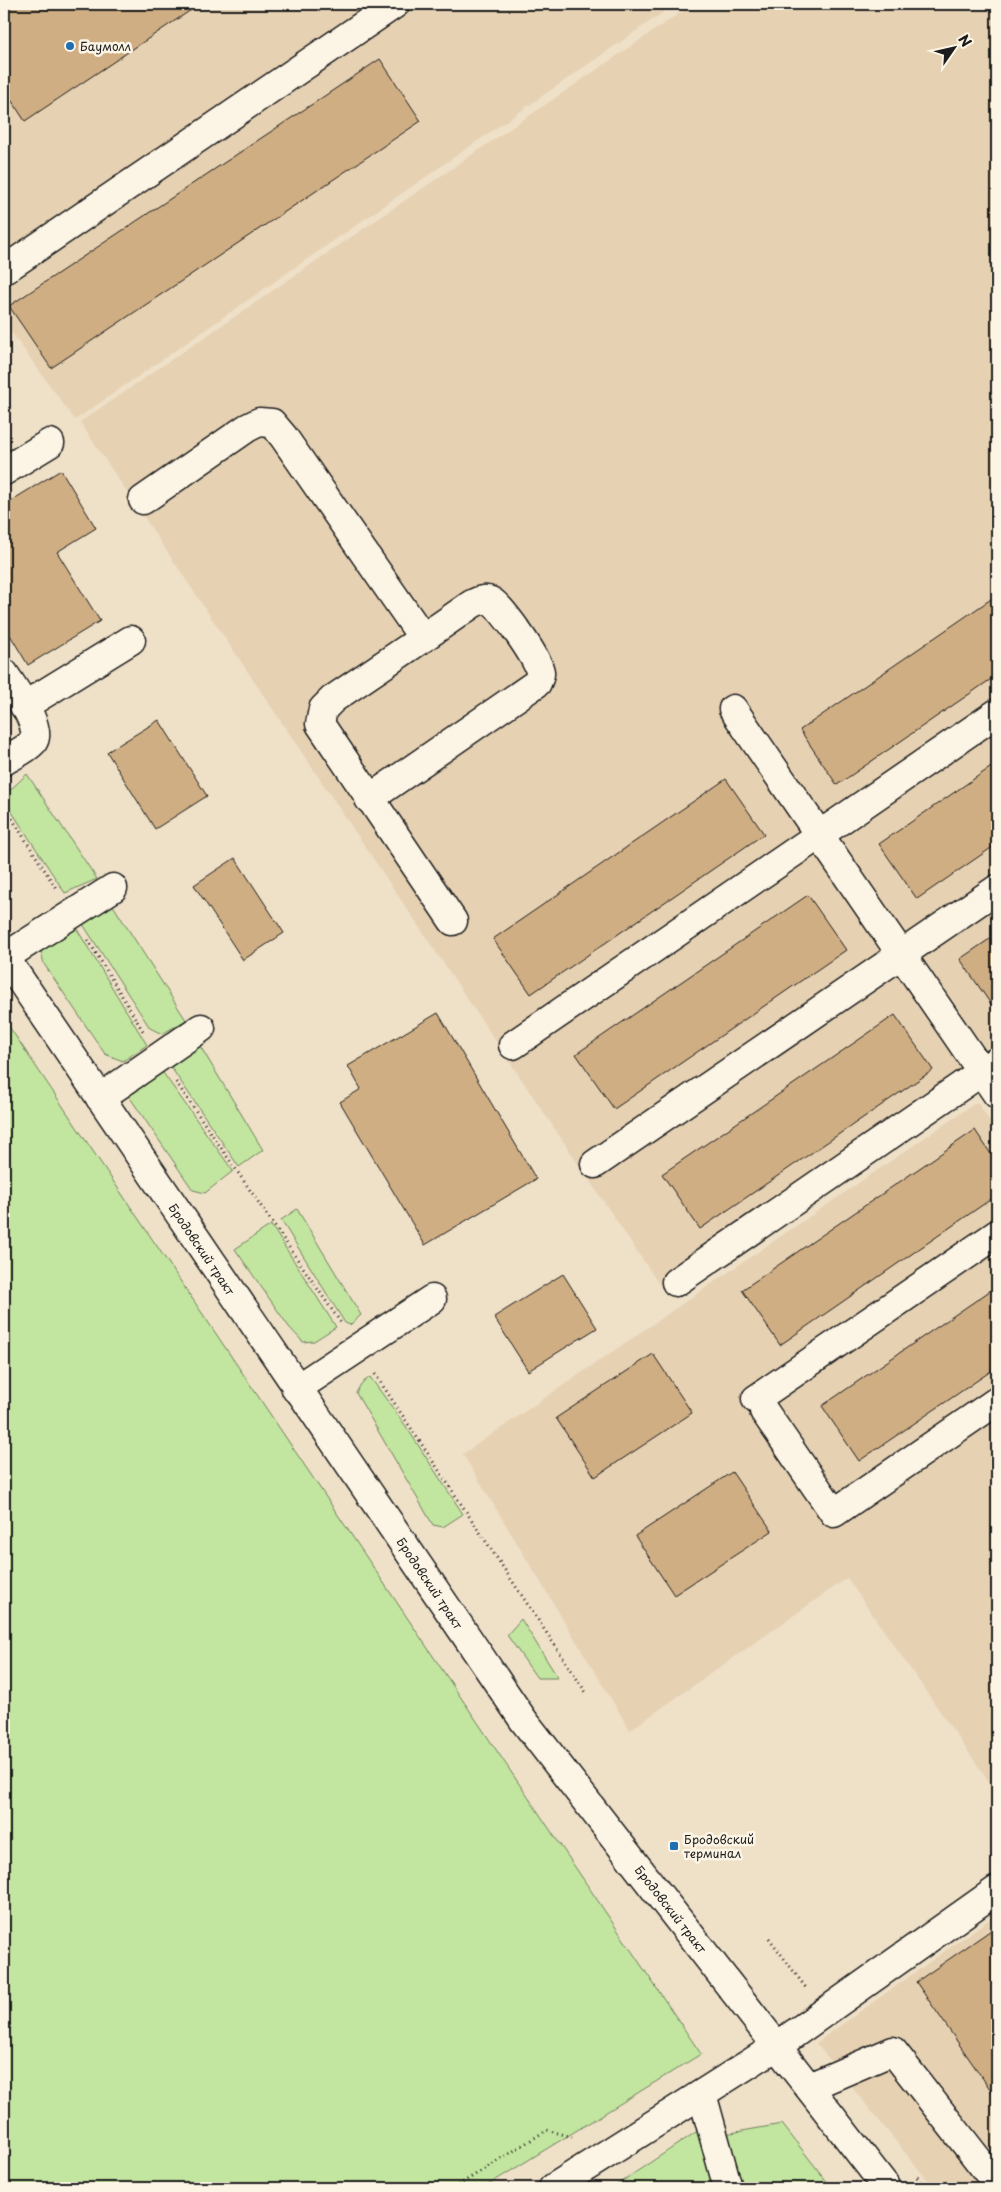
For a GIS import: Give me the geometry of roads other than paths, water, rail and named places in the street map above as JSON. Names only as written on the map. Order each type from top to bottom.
[{"type":"street","points":[[4,270],[395,4]]},
{"type":"street","points":[[143,500],[246,428],[259,422],[272,424],[283,436],[423,638]]},
{"type":"street","points":[[6,466],[50,443]]},
{"type":"street","points":[[369,799],[537,683],[540,672],[536,661],[501,611],[491,601],[481,600],[472,604],[333,699],[323,709],[320,724],[369,799],[453,921]]},
{"type":"street","points":[[24,706],[131,640]]},
{"type":"street","points":[[4,673],[24,706],[37,733],[33,741],[4,761]]},
{"type":"street","points":[[733,709],[901,954],[989,1066],[997,1094]]},
{"type":"street","points":[[513,1045],[997,713]]},
{"type":"street","points":[[4,956],[113,888]]},
{"type":"street","points":[[595,1164],[997,889]]},
{"type":"street","name":"Бродовский тракт","points":[[4,956],[296,1389],[524,1721],[887,2188]]},
{"type":"street","points":[[100,1098],[201,1028]]},
{"type":"street","points":[[676,1282],[989,1066]]},
{"type":"street","points":[[995,1405],[834,1513],[760,1405],[997,1234]]},
{"type":"street","points":[[296,1389],[432,1298]]},
{"type":"street","points":[[552,2188],[777,2046],[997,1890]]},
{"type":"street","points":[[809,2087],[893,2052],[997,2186]]},
{"type":"street","points":[[702,2094],[728,2188]]},
{"type":"place","name":"Баумолл","points":[[70,46]]},
{"type":"place","name":"Бродовский терминал","points":[[674,1846]]}]
